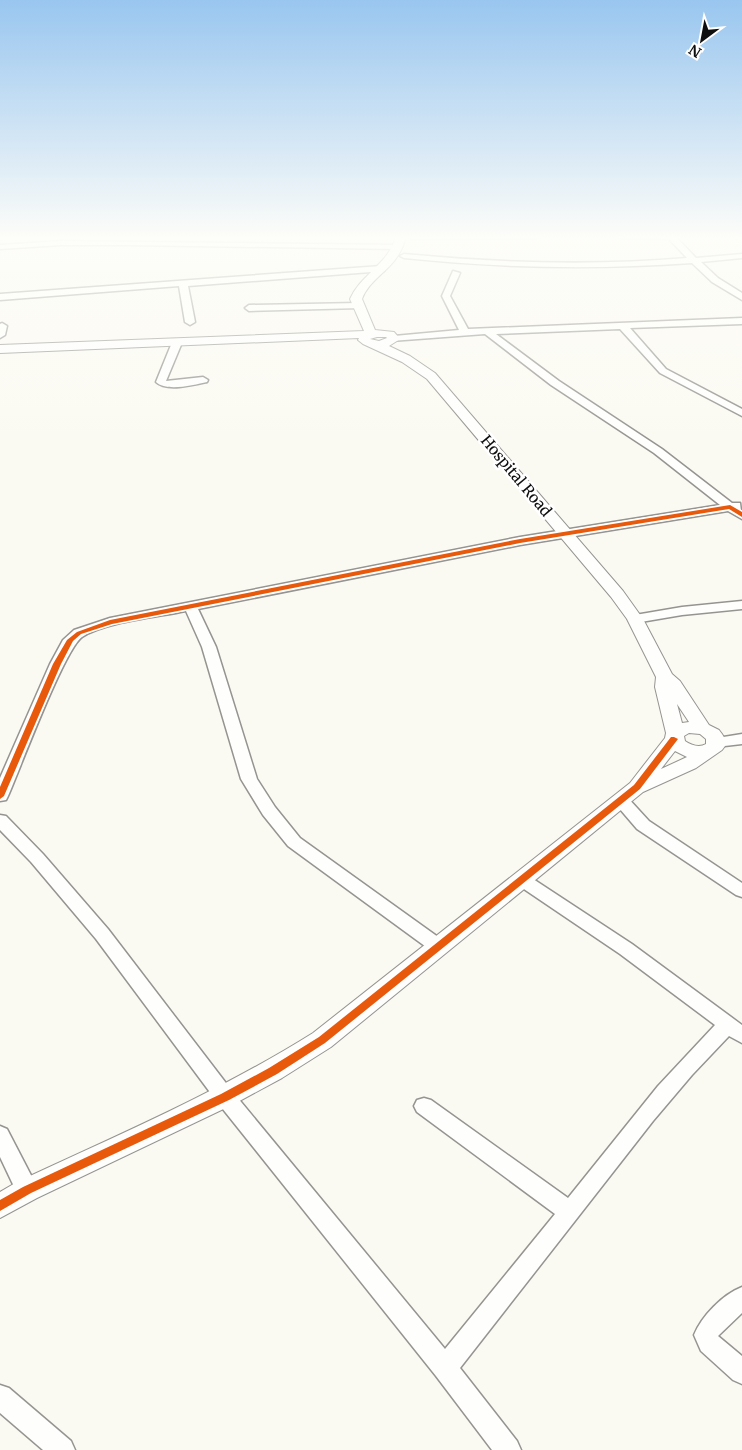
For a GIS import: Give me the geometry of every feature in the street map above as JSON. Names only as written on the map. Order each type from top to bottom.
[{"type":"street","points":[[187,304],[190,322]]},
{"type":"street","points":[[249,308],[350,304]]},
{"type":"street","name":"Hospital Road","points":[[366,304],[381,338],[404,350],[406,359],[431,376],[617,594],[635,619],[665,677]]},
{"type":"street","points":[[450,304],[465,332]]},
{"type":"street","points":[[0,353],[742,321]]},
{"type":"street","points":[[622,325],[663,371],[742,413]]},
{"type":"street","points":[[488,331],[555,382],[658,451],[742,515]]},
{"type":"street","points":[[0,348],[381,338]]},
{"type":"street","points":[[381,338],[390,352],[406,359]]},
{"type":"street","points":[[176,345],[161,382],[165,384],[204,380]]},
{"type":"street","points":[[0,796],[57,664],[70,640],[90,628],[110,622],[190,606],[566,533],[742,504]]},
{"type":"street","points":[[635,619],[682,611],[742,605]]},
{"type":"street","points":[[190,606],[212,656],[249,779],[269,811],[294,842],[438,947]]},
{"type":"street","points":[[665,677],[665,694],[674,736]]},
{"type":"street","points":[[665,677],[674,686],[708,741]]},
{"type":"street","points":[[629,794],[674,736],[687,727],[708,741],[742,739]]},
{"type":"street","points":[[0,1206],[27,1190],[225,1097],[273,1071],[322,1040],[629,794],[689,764],[708,741]]},
{"type":"street","points":[[629,794],[643,825],[742,891]]},
{"type":"street","points":[[0,820],[37,858],[102,934],[225,1097],[445,1368],[508,1450]]},
{"type":"street","points":[[445,1368],[570,1212],[638,1123],[693,1059],[735,1030],[626,949],[521,879]]},
{"type":"street","points":[[424,1106],[570,1212]]},
{"type":"street","points":[[0,1135],[27,1190]]},
{"type":"street","points":[[742,1298],[711,1326],[706,1335],[709,1343],[742,1372]]},
{"type":"street","points":[[0,1397],[62,1450]]},
{"type":"cycle path","points":[[0,796],[57,664],[70,640],[79,633],[110,622],[520,541],[730,507],[742,515]]},
{"type":"cycle path","points":[[0,1206],[27,1190],[225,1097],[273,1071],[322,1040],[637,787],[674,739]]}]
